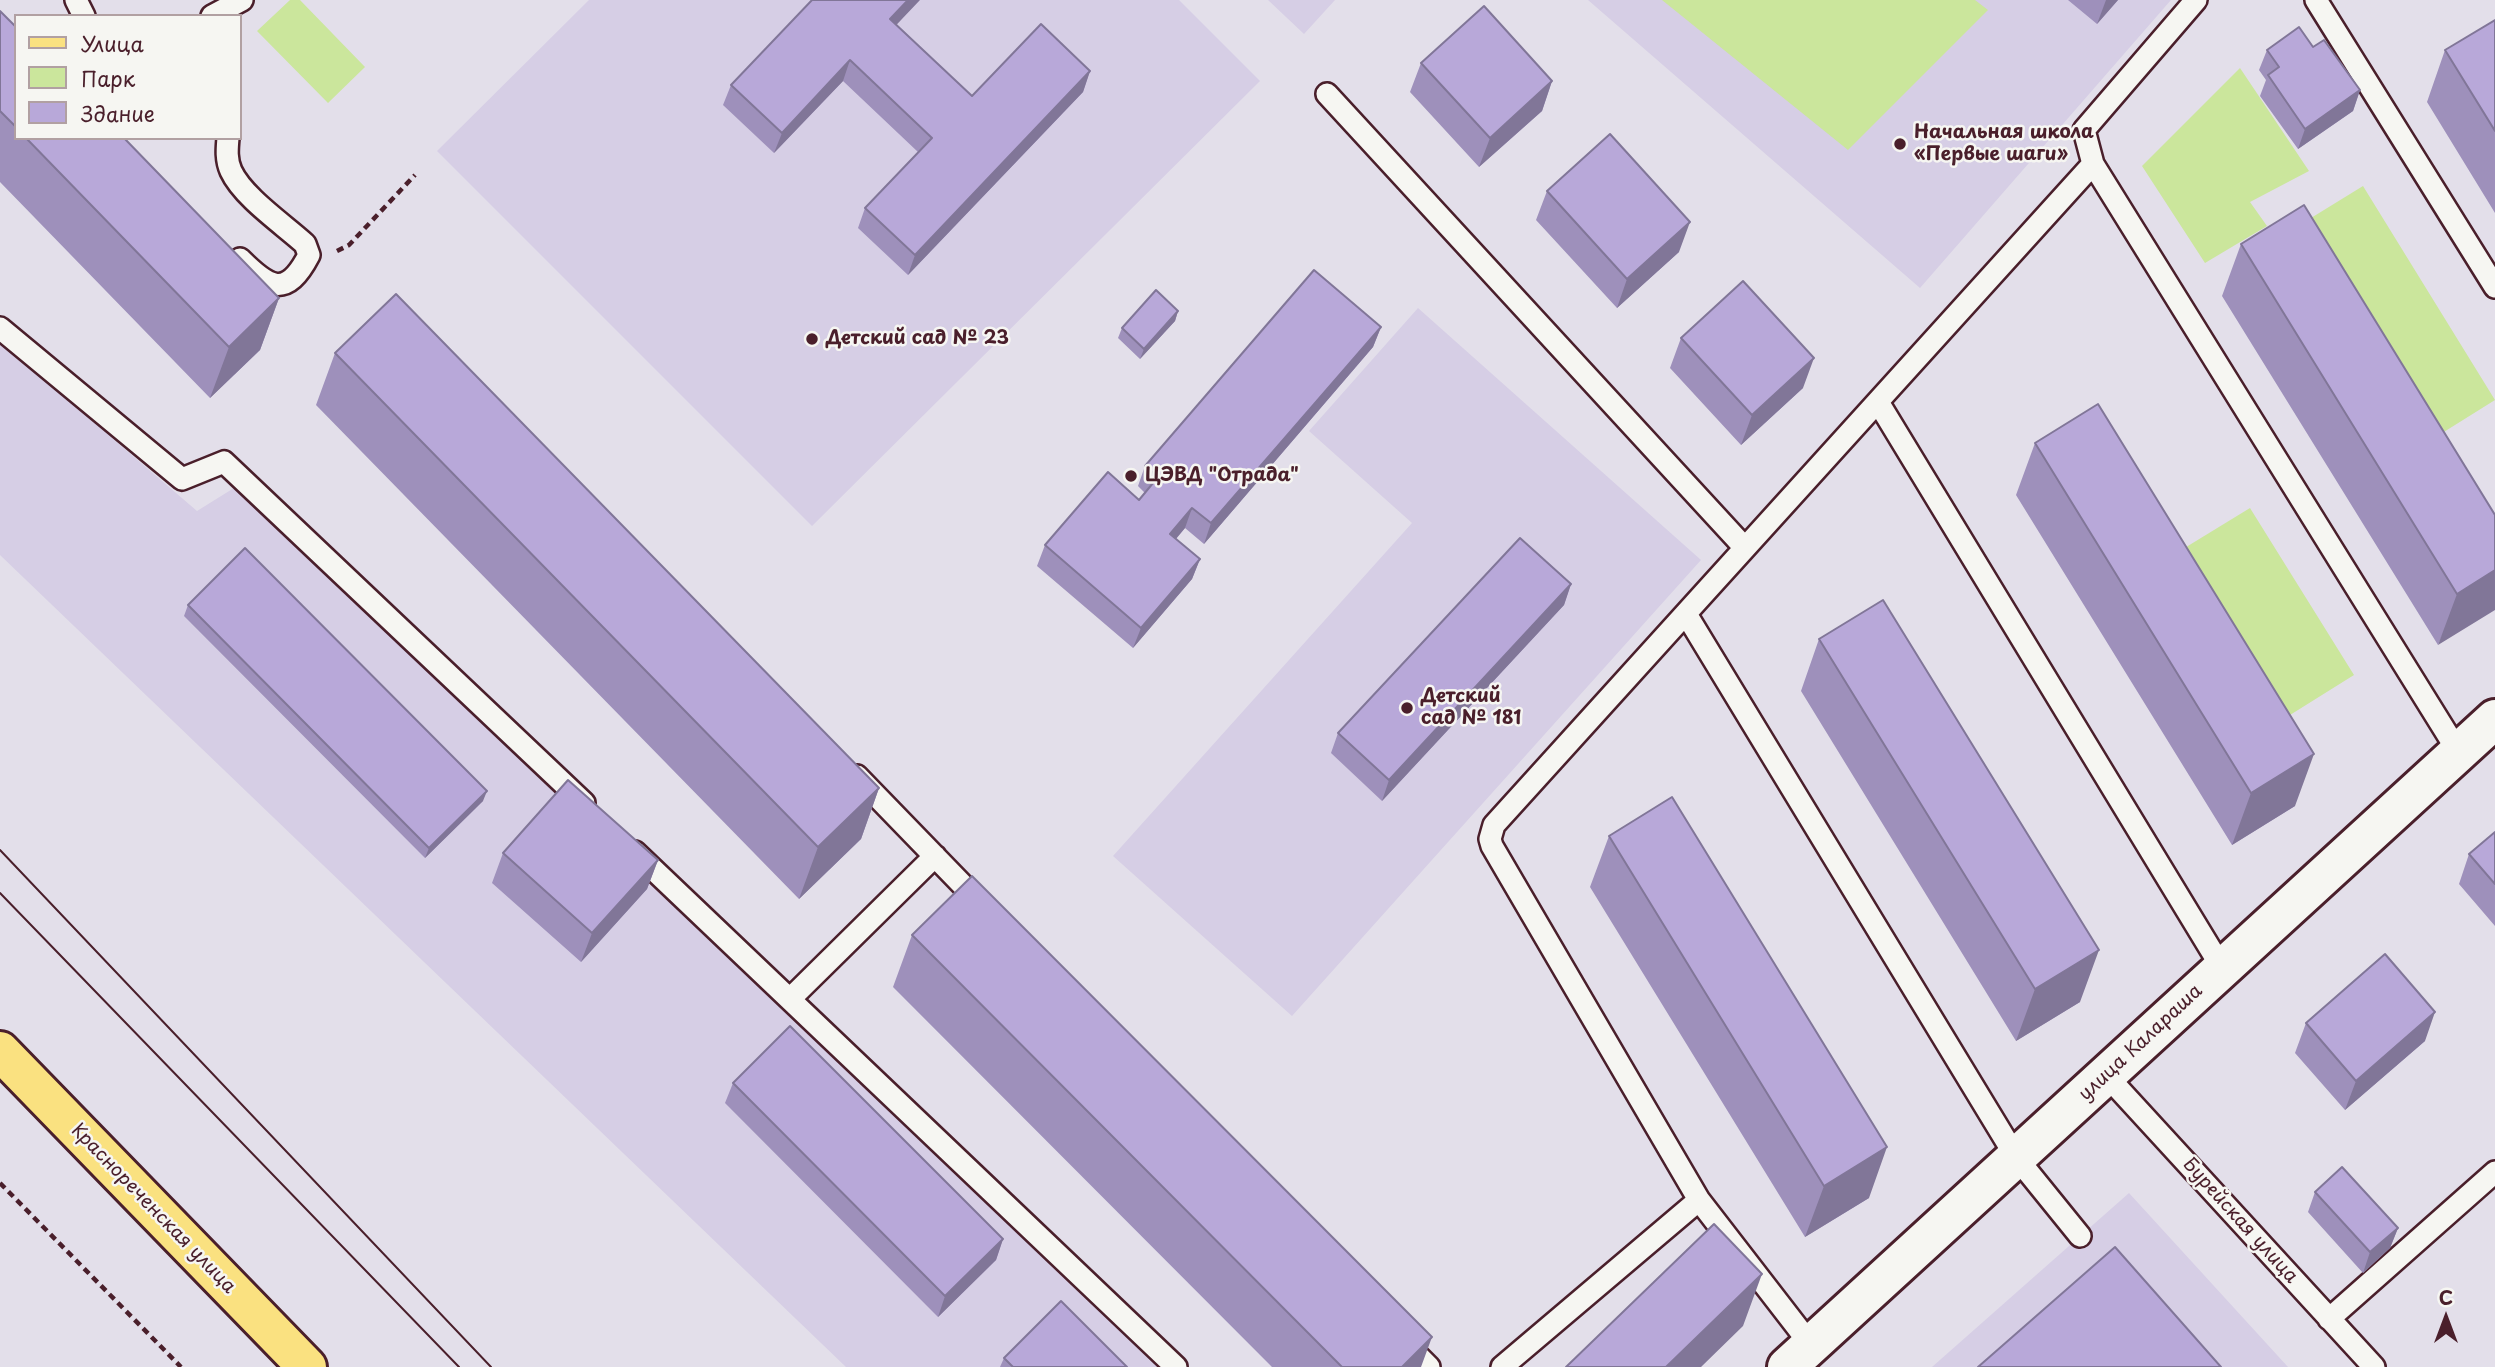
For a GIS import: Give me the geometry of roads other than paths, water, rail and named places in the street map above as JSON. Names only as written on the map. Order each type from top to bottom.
[{"type":"main road","name":"Краснореченская улица","points":[[0,1051],[307,1367]]},
{"type":"street","name":"улица Калараша","points":[[1799,1356],[2495,719]]},
{"type":"lane","points":[[216,14],[242,0]]},
{"type":"lane","points":[[2196,0],[2084,130],[2093,164],[2459,753]]},
{"type":"lane","points":[[2316,0],[2495,288]]},
{"type":"lane","points":[[1326,94],[1745,548]]},
{"type":"lane","points":[[223,242],[268,284],[278,285],[289,281],[302,268],[309,255],[305,244],[245,191],[231,171],[227,156],[228,140]]},
{"type":"lane","points":[[1799,1356],[1699,1200],[1490,839],[1494,825],[2093,164]]},
{"type":"lane","points":[[0,328],[182,479],[224,462],[598,817]]},
{"type":"lane","points":[[1878,402],[2222,968]]},
{"type":"lane","points":[[1686,614],[2016,1157],[2080,1236]]},
{"type":"lane","points":[[847,766],[993,916]]},
{"type":"lane","points":[[618,836],[1176,1367]]},
{"type":"lane","points":[[790,999],[934,856]]},
{"type":"lane","name":"Бурейская улица","points":[[2106,1075],[2374,1367]]},
{"type":"lane","points":[[2329,1319],[2495,1172]]},
{"type":"lane","points":[[1502,1367],[1699,1200]]},
{"type":"lane","points":[[1390,1327],[1429,1367]]},
{"type":"tram line","points":[[0,850],[491,1367]]},
{"type":"tram line","points":[[0,893],[459,1367]]},
{"type":"place","name":"Начальная школа «Первые шаги»","points":[[1900,144]]},
{"type":"place","name":"Детский сад № 23","points":[[812,339]]},
{"type":"place","name":"ЦЭВД \"Отрада\"","points":[[1131,476]]},
{"type":"place","name":"Детский сад № 181","points":[[1407,708]]}]
